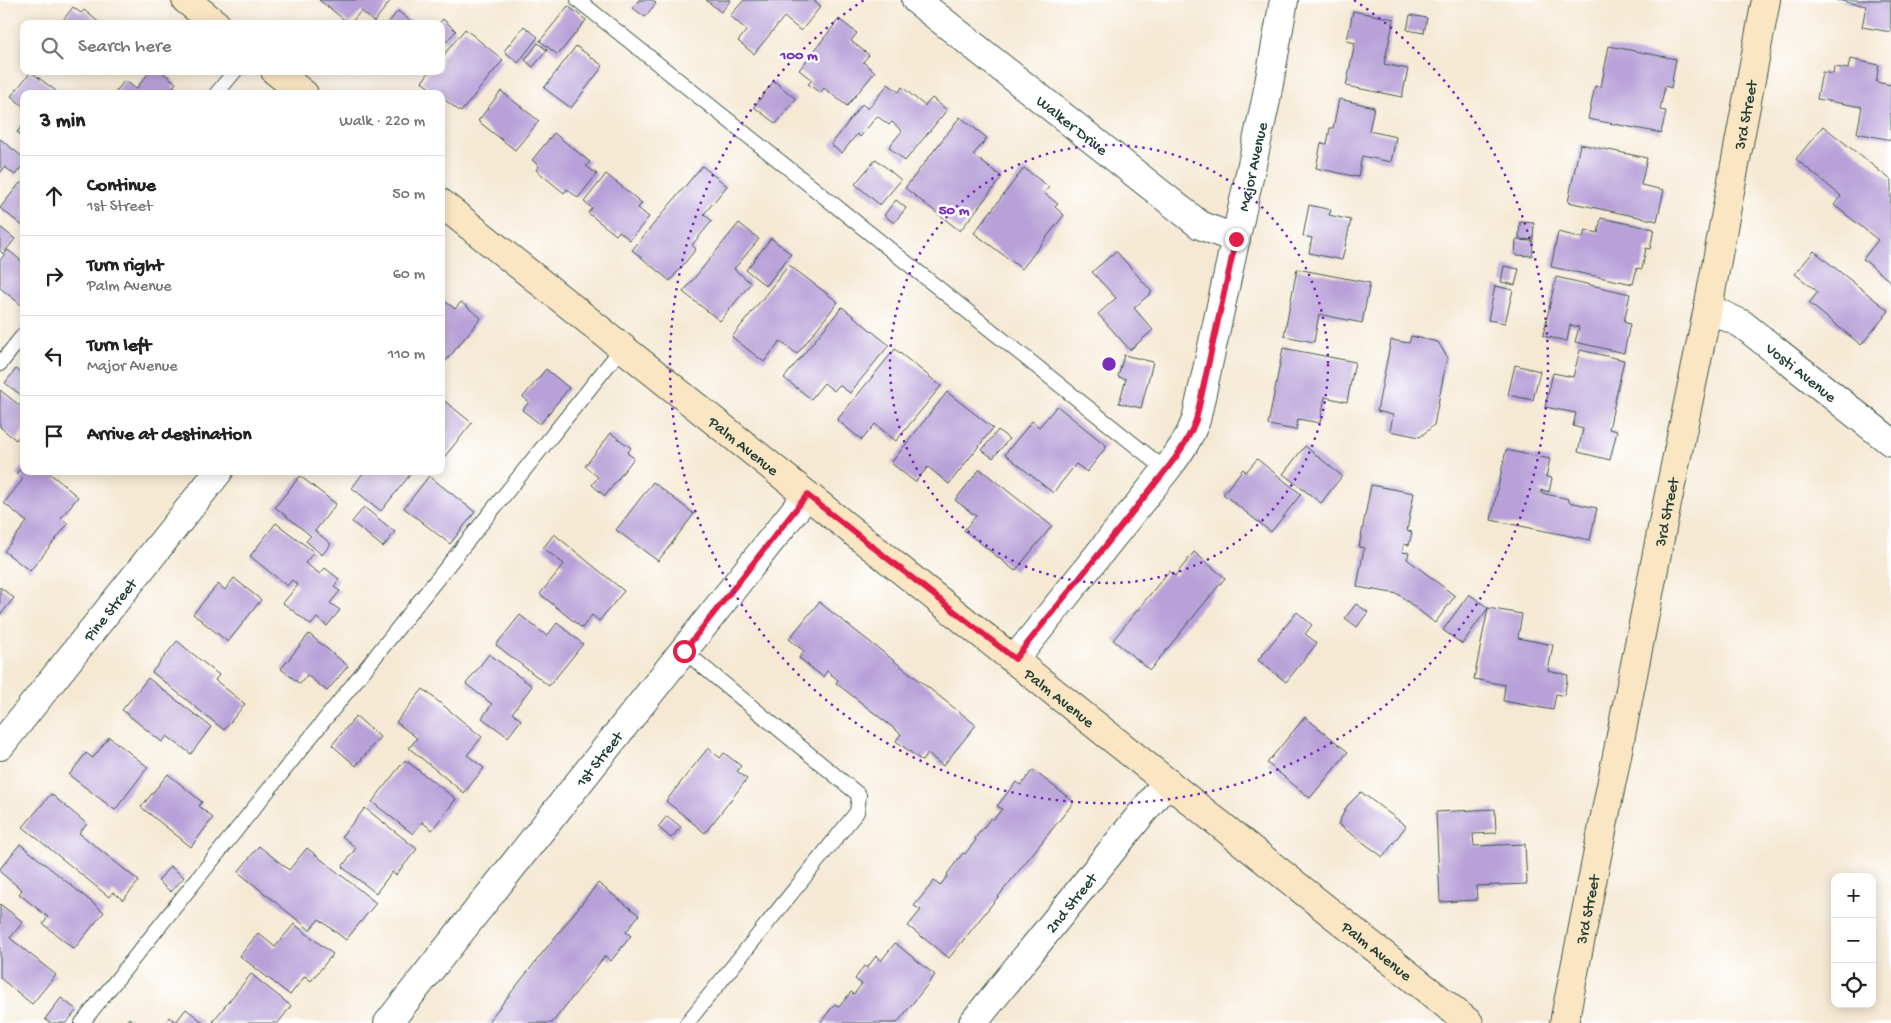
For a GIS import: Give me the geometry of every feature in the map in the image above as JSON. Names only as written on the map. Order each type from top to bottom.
[{"type":"street","points":[[186,0],[211,20]]},
{"type":"street","name":"Walker Drive","points":[[916,0],[1200,225],[1236,239]]},
{"type":"street","name":"Major Avenue","points":[[1015,659],[1166,470],[1185,444],[1196,420],[1266,100],[1284,0]]},
{"type":"street","name":"3rd Street","points":[[1564,1023],[1663,523],[1708,308],[1766,0]]},
{"type":"street","points":[[280,75],[299,90]]},
{"type":"street","name":"Palm Avenue","points":[[445,206],[1469,1023]]},
{"type":"street","name":"Vosti Avenue","points":[[1708,308],[1749,329],[1891,442]]},
{"type":"street","name":"Pine Street","points":[[0,746],[216,475]]},
{"type":"street","name":"1st Street","points":[[388,1023],[807,495]]},
{"type":"street","name":"2nd Street","points":[[973,1023],[1167,782]]},
{"type":"lane","points":[[578,0],[1166,470]]},
{"type":"lane","points":[[219,90],[231,75]]},
{"type":"lane","points":[[0,364],[20,339]]},
{"type":"lane","points":[[82,1023],[622,348]]},
{"type":"lane","points":[[684,651],[859,795],[857,812],[687,1023]]},
{"type":"building","points":[[319,0],[391,0],[376,20],[372,20],[361,11],[353,20],[345,20]]},
{"type":"building","points":[[639,0],[652,0],[656,3],[645,17],[633,8]]},
{"type":"building","points":[[706,0],[731,0],[721,12]]},
{"type":"building","points":[[744,0],[813,0],[821,6],[801,31],[784,17],[754,54],[738,41],[747,30],[730,16]]},
{"type":"building","points":[[1837,0],[1891,0],[1891,32],[1862,27],[1866,6]]},
{"type":"building","points":[[568,6],[586,20],[558,55],[540,41]]},
{"type":"building","points":[[73,7],[81,13],[84,10],[96,20],[63,20]]},
{"type":"building","points":[[398,11],[409,20],[390,20]]},
{"type":"building","points":[[1353,11],[1394,19],[1384,64],[1408,69],[1402,97],[1346,86],[1355,43],[1347,41]]},
{"type":"building","points":[[1410,15],[1427,18],[1424,33],[1407,30]]},
{"type":"building","points":[[839,19],[857,33],[851,41],[869,55],[863,62],[875,72],[847,106],[824,88],[820,93],[808,84],[812,80],[799,70]]},
{"type":"building","points":[[445,21],[456,31],[445,41]]},
{"type":"building","points":[[524,26],[538,37],[518,63],[504,51]]},
{"type":"building","points":[[465,29],[503,60],[461,112],[445,100],[445,90],[432,90],[422,82],[427,75],[445,75],[445,53]]},
{"type":"building","points":[[538,43],[547,50],[533,67],[525,60]]},
{"type":"building","points":[[576,46],[603,66],[571,108],[544,88]]},
{"type":"building","points":[[1609,46],[1676,59],[1671,88],[1665,86],[1660,110],[1666,111],[1661,133],[1588,119],[1595,86],[1601,87]]},
{"type":"building","points":[[1850,59],[1879,65],[1876,82],[1891,85],[1891,140],[1857,133],[1862,107],[1817,99],[1822,72],[1833,74],[1834,67],[1848,69]]},
{"type":"building","points":[[28,75],[35,75],[55,90],[20,90],[20,104],[11,96]]},
{"type":"building","points":[[147,75],[166,75],[176,83],[173,87],[176,90],[117,90],[125,80],[136,89]]},
{"type":"building","points":[[774,81],[796,99],[776,124],[754,107]]},
{"type":"building","points":[[888,84],[899,92],[902,87],[925,106],[932,98],[947,110],[905,161],[889,147],[902,131],[892,122],[889,125],[877,116],[860,137],[857,134],[842,153],[831,145],[862,104],[868,109]]},
{"type":"building","points":[[501,91],[539,121],[515,150],[478,121]]},
{"type":"building","points":[[1339,99],[1374,107],[1369,131],[1396,137],[1391,162],[1362,156],[1358,177],[1316,168],[1321,143],[1327,144],[1330,128],[1333,128]]},
{"type":"building","points":[[960,117],[987,138],[973,155],[1002,177],[960,231],[905,188]]},
{"type":"building","points":[[1823,126],[1891,180],[1891,282],[1863,259],[1878,240],[1834,205],[1841,196],[1796,159]]},
{"type":"building","points":[[554,133],[590,162],[586,166],[597,174],[578,198],[567,189],[564,193],[536,170],[539,166],[532,160]]},
{"type":"building","points":[[0,139],[20,155],[20,169],[15,175],[5,167],[0,173]]},
{"type":"building","points":[[1580,144],[1647,158],[1641,185],[1664,190],[1657,221],[1568,202]]},
{"type":"building","points":[[876,159],[901,180],[880,205],[855,184]]},
{"type":"building","points":[[702,166],[727,186],[704,214],[712,221],[692,245],[696,249],[670,281],[632,250]]},
{"type":"building","points":[[1024,168],[1049,187],[1044,193],[1058,204],[1055,207],[1064,215],[1022,269],[974,233]]},
{"type":"building","points":[[606,174],[642,203],[638,208],[649,217],[630,240],[619,231],[616,235],[588,213],[592,208],[584,202]]},
{"type":"building","points":[[20,183],[20,224],[0,208]]},
{"type":"building","points":[[896,200],[906,208],[894,223],[884,215]]},
{"type":"building","points":[[1309,205],[1331,210],[1329,215],[1351,220],[1342,260],[1309,253],[1312,238],[1303,236]]},
{"type":"building","points":[[1601,218],[1654,229],[1650,249],[1646,248],[1642,269],[1637,268],[1633,284],[1551,267],[1558,232],[1583,238],[1585,230],[1598,233]]},
{"type":"building","points":[[1520,222],[1534,223],[1533,240],[1519,239]]},
{"type":"building","points":[[739,223],[759,239],[734,269],[751,283],[720,321],[683,292]]},
{"type":"building","points":[[0,227],[15,239],[3,254],[0,251]]},
{"type":"building","points":[[771,238],[791,254],[766,286],[746,270]]},
{"type":"building","points":[[1516,240],[1533,241],[1532,256],[1515,255]]},
{"type":"building","points":[[8,250],[20,260],[20,304],[0,288],[0,260]]},
{"type":"building","points":[[1116,251],[1152,292],[1134,308],[1153,330],[1130,350],[1098,314],[1116,298],[1092,272]]},
{"type":"building","points":[[1814,251],[1889,311],[1861,345],[1809,303],[1818,292],[1795,274]]},
{"type":"building","points":[[789,265],[838,302],[797,354],[780,341],[764,362],[732,337]]},
{"type":"building","points":[[1504,266],[1519,269],[1515,285],[1501,282]]},
{"type":"building","points":[[1297,269],[1370,283],[1362,323],[1319,314],[1314,342],[1284,336]]},
{"type":"building","points":[[1556,277],[1630,294],[1624,322],[1630,324],[1624,353],[1575,342],[1579,327],[1570,325],[1567,341],[1543,336]]},
{"type":"building","points":[[1495,286],[1513,290],[1505,323],[1488,320]]},
{"type":"building","points":[[445,301],[455,309],[461,302],[481,318],[445,362]]},
{"type":"building","points":[[842,307],[889,345],[850,393],[839,385],[834,391],[824,383],[811,399],[784,378]]},
{"type":"building","points":[[1411,336],[1438,342],[1447,357],[1434,425],[1420,437],[1390,431],[1393,415],[1377,411],[1391,340],[1409,343]]},
{"type":"building","points":[[1283,348],[1355,362],[1347,402],[1325,397],[1320,423],[1298,419],[1296,430],[1268,425]]},
{"type":"building","points":[[895,349],[941,386],[896,441],[875,424],[862,440],[837,420]]},
{"type":"building","points":[[1580,350],[1624,360],[1609,429],[1617,431],[1610,460],[1578,452],[1583,429],[1573,426],[1576,413],[1545,407],[1553,373],[1573,377]]},
{"type":"building","points":[[1124,355],[1153,362],[1141,408],[1119,403],[1126,379],[1118,377]]},
{"type":"building","points":[[1515,365],[1540,371],[1533,400],[1508,395]]},
{"type":"building","points":[[16,369],[20,372],[20,394],[5,383]]},
{"type":"building","points":[[546,369],[569,388],[540,424],[522,410],[529,402],[523,397]]},
{"type":"building","points":[[0,390],[20,406],[20,435],[16,440],[0,427]]},
{"type":"building","points":[[947,392],[993,428],[949,484],[928,467],[915,482],[891,463]]},
{"type":"building","points":[[445,401],[472,423],[445,456]]},
{"type":"building","points":[[1057,406],[1107,446],[1087,472],[1076,464],[1053,493],[1005,454],[1032,421],[1039,427]]},
{"type":"building","points":[[998,430],[1009,439],[993,458],[982,450]]},
{"type":"building","points":[[611,433],[631,448],[627,453],[634,458],[605,496],[592,485],[598,477],[585,466]]},
{"type":"building","points":[[1305,446],[1342,476],[1321,503],[1283,474]]},
{"type":"building","points":[[1506,450],[1550,459],[1546,477],[1552,478],[1549,492],[1541,490],[1541,493],[1597,508],[1590,540],[1491,520]]},
{"type":"building","points":[[1257,459],[1301,494],[1271,532],[1223,494],[1243,469],[1246,472]]},
{"type":"building","points":[[20,469],[20,475],[52,475],[78,497],[61,518],[68,524],[30,571],[4,551],[27,522],[4,503],[23,479],[16,474]]},
{"type":"building","points":[[980,469],[1052,526],[1015,571],[964,530],[976,516],[955,500]]},
{"type":"building","points":[[362,475],[410,475],[381,511],[352,488]]},
{"type":"building","points":[[300,476],[336,504],[315,531],[331,544],[322,555],[306,541],[311,536],[275,507]]},
{"type":"building","points":[[429,476],[475,512],[450,544],[404,508]]},
{"type":"building","points":[[653,482],[694,514],[658,561],[616,530]]},
{"type":"building","points":[[1371,485],[1414,493],[1407,531],[1412,532],[1409,545],[1404,544],[1402,552],[1409,553],[1407,559],[1455,596],[1435,623],[1398,594],[1357,587],[1364,548],[1359,547]]},
{"type":"building","points":[[364,507],[395,532],[383,547],[352,522]]},
{"type":"building","points":[[276,523],[314,552],[305,563],[320,574],[325,568],[339,579],[334,587],[340,591],[330,603],[340,610],[327,626],[317,618],[311,625],[283,603],[298,585],[292,580],[287,586],[250,556]]},
{"type":"building","points":[[554,534],[624,591],[599,621],[592,615],[582,628],[540,594],[564,564],[543,548]]},
{"type":"building","points":[[1194,552],[1225,578],[1150,670],[1113,640],[1169,571],[1175,576]]},
{"type":"building","points":[[234,578],[261,600],[228,642],[193,614],[218,584],[225,590]]},
{"type":"building","points":[[0,587],[14,598],[0,615]]},
{"type":"building","points":[[1469,594],[1488,608],[1462,644],[1443,630]]},
{"type":"building","points":[[819,602],[976,725],[943,766],[928,754],[922,761],[896,741],[901,734],[836,683],[838,680],[827,671],[823,677],[799,658],[804,651],[789,639]]},
{"type":"building","points":[[1356,604],[1368,612],[1357,627],[1345,618]]},
{"type":"building","points":[[1488,608],[1522,614],[1518,638],[1553,645],[1548,671],[1568,675],[1564,696],[1556,694],[1553,710],[1503,701],[1505,685],[1474,679]]},
{"type":"building","points":[[1297,612],[1312,625],[1305,634],[1317,643],[1286,682],[1258,660]]},
{"type":"building","points":[[520,615],[547,636],[557,623],[583,644],[549,686],[496,645]]},
{"type":"building","points":[[309,634],[348,666],[327,691],[307,675],[300,684],[281,669]]},
{"type":"building","points":[[177,641],[219,675],[215,680],[245,704],[224,730],[152,672]]},
{"type":"building","points":[[489,654],[532,686],[512,713],[521,720],[508,737],[482,718],[492,704],[466,684]]},
{"type":"building","points":[[148,678],[211,727],[191,754],[167,736],[162,742],[122,710]]},
{"type":"building","points":[[423,689],[482,737],[467,755],[484,768],[464,793],[409,748],[417,738],[396,722]]},
{"type":"building","points":[[356,716],[380,737],[356,766],[332,745]]},
{"type":"building","points":[[1305,717],[1348,752],[1310,798],[1267,763]]},
{"type":"building","points":[[109,737],[148,767],[115,810],[69,775],[86,753],[93,758]]},
{"type":"building","points":[[708,748],[720,758],[724,753],[741,766],[737,771],[747,779],[705,833],[666,801]]},
{"type":"building","points":[[405,760],[456,799],[432,830],[422,822],[413,834],[372,802]]},
{"type":"building","points":[[1033,770],[1074,802],[949,958],[908,926],[921,910],[914,906],[934,881],[940,886],[947,874],[976,840],[975,838],[991,818],[993,820],[1002,809],[997,806],[1016,782],[1021,785]]},
{"type":"building","points":[[168,774],[202,802],[199,806],[213,818],[191,847],[141,807]]},
{"type":"building","points":[[1361,792],[1406,826],[1383,857],[1338,824],[1347,806]]},
{"type":"building","points":[[51,794],[87,824],[79,833],[139,881],[123,900],[113,892],[109,897],[23,827]]},
{"type":"building","points":[[365,808],[417,849],[396,875],[392,872],[376,893],[342,867],[356,848],[342,836]]},
{"type":"building","points":[[1495,809],[1496,833],[1473,834],[1474,846],[1525,844],[1527,884],[1476,886],[1477,900],[1440,902],[1436,812]]},
{"type":"building","points":[[667,816],[681,827],[671,838],[658,827]]},
{"type":"building","points":[[20,844],[104,912],[74,949],[43,924],[48,917],[19,894],[22,890],[0,872],[0,869]]},
{"type":"building","points":[[259,846],[289,870],[307,848],[376,903],[346,940],[319,919],[310,930],[238,872]]},
{"type":"building","points":[[170,866],[184,877],[171,892],[158,881]]},
{"type":"building","points":[[598,883],[639,915],[626,932],[631,936],[611,961],[605,956],[552,1023],[487,1023]]},
{"type":"building","points":[[0,904],[23,922],[10,938],[56,975],[32,1004],[0,978]]},
{"type":"building","points":[[294,924],[333,954],[311,981],[305,976],[290,995],[240,956],[258,933],[275,947]]},
{"type":"building","points":[[895,943],[935,975],[897,1023],[820,1023],[835,1004],[839,1007],[851,992],[854,994],[862,984],[855,979],[864,966],[867,968],[876,956],[881,961]]},
{"type":"building","points":[[251,974],[291,1006],[278,1023],[215,1023],[213,1021]]},
{"type":"building","points":[[61,998],[77,1010],[66,1023],[50,1023],[45,1019]]},
{"type":"building","points":[[186,1009],[204,1023],[165,1023],[169,1017],[176,1022]]},
{"type":"building","points":[[129,1018],[135,1023],[125,1023]]},
{"type":"route","points":[[684,651],[807,495],[1015,659],[1166,470],[1192,433],[1236,239]]}]
